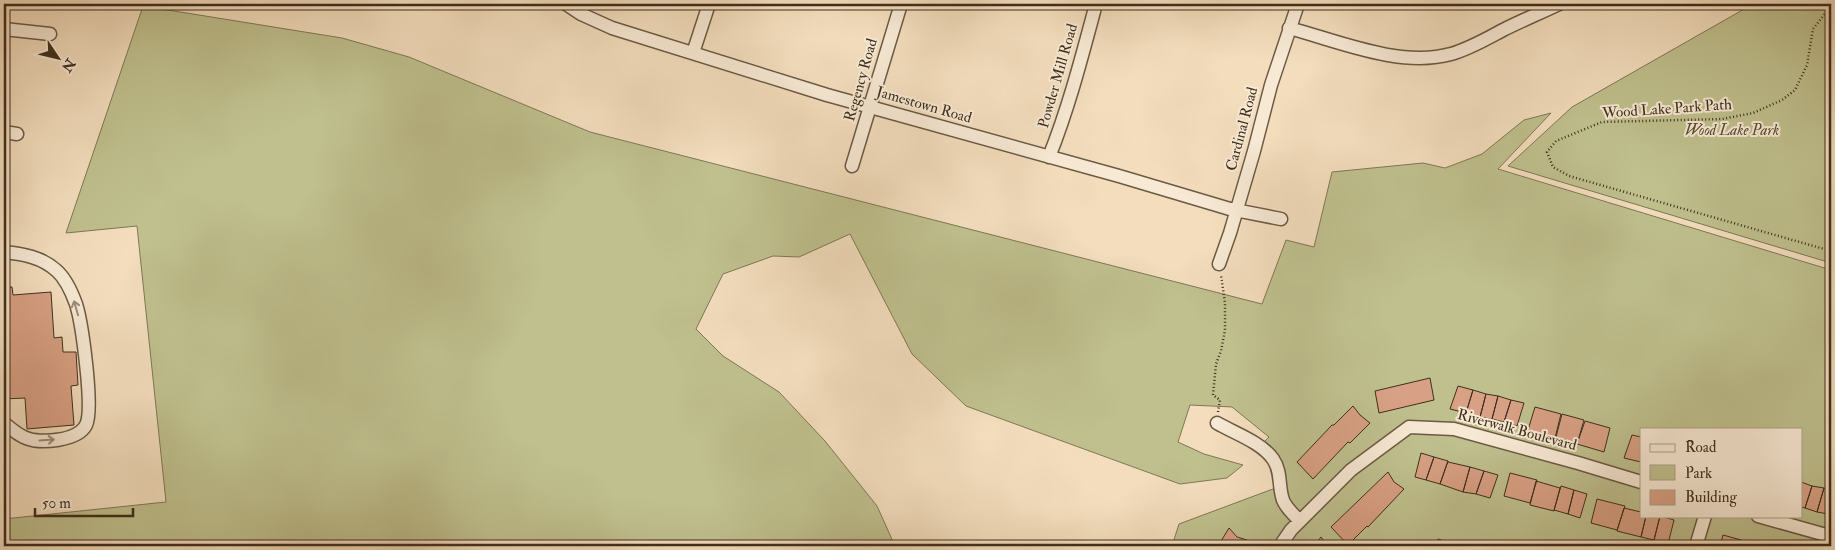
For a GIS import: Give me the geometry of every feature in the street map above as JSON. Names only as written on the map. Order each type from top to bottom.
[{"type":"street","name":"Jamestown Road","points":[[566,4],[581,14],[612,28],[818,92],[1236,210],[1280,219]]},
{"type":"street","points":[[693,53],[709,4]]},
{"type":"street","name":"Regency Road","points":[[852,166],[901,4]]},
{"type":"street","name":"Powder Mill Road","points":[[1049,157],[1062,127],[1096,4]]},
{"type":"street","name":"Cardinal Road","points":[[1219,264],[1254,151],[1271,85],[1298,4]]},
{"type":"street","points":[[1289,28],[1375,52],[1412,58],[1431,58],[1469,48],[1559,4]]},
{"type":"street","points":[[4,29],[50,34]]},
{"type":"street","points":[[4,252],[27,255],[43,260],[57,271],[70,289],[78,314],[89,408],[85,427],[76,435],[58,439],[36,441],[24,438],[4,423]]},
{"type":"street","points":[[1217,424],[1260,447],[1272,458],[1280,474],[1283,500],[1290,512],[1300,521]]},
{"type":"street","name":"Riverwalk Boulevard","points":[[1280,546],[1291,530],[1351,470],[1409,427],[1454,429],[1640,482]]},
{"type":"street","points":[[1696,546],[1704,518]]},
{"type":"street","points":[[1765,518],[1826,535],[1831,540]]},
{"type":"path","name":"Wood Lake Park Path","points":[[1831,6],[1813,29],[1807,65],[1795,90],[1782,100],[1753,113],[1722,119],[1602,122],[1556,140],[1548,152],[1553,167],[1569,176],[1831,251]]},
{"type":"path","points":[[1217,424],[1220,400],[1213,395],[1216,364],[1221,351],[1225,330],[1225,303],[1219,264]]},
{"type":"green space","name":"Wood Lake Park","points":[[1753,4],[1831,4],[1831,263],[1508,166],[1572,107]]},
{"type":"green space","points":[[143,6],[342,38],[409,57],[590,132],[1262,304],[1286,240],[1314,247],[1332,172],[1423,163],[1445,168],[1482,154],[1524,120],[1551,113],[1498,169],[1831,270],[1831,546],[1172,546],[1179,524],[1281,486],[1284,473],[1283,467],[1264,442],[1269,437],[1232,407],[1190,405],[1178,442],[1204,454],[1243,465],[1227,478],[1180,484],[966,406],[912,354],[850,234],[799,257],[773,256],[723,274],[696,329],[723,356],[779,392],[825,441],[877,506],[895,546],[4,546],[4,519],[166,502],[137,226],[66,233]]},
{"type":"building","points":[[4,287],[12,287],[13,295],[51,292],[54,338],[62,337],[63,352],[76,352],[78,385],[71,386],[74,425],[27,429],[25,398],[4,399]]},
{"type":"building","points":[[1430,378],[1434,400],[1379,413],[1375,391]]},
{"type":"building","points":[[1458,386],[1473,390],[1466,413],[1450,409]]},
{"type":"building","points":[[1473,390],[1486,394],[1480,417],[1466,413]]},
{"type":"building","points":[[1486,394],[1498,396],[1492,419],[1480,417]]},
{"type":"building","points":[[1498,396],[1511,400],[1504,422],[1492,419]]},
{"type":"building","points":[[1511,400],[1524,403],[1517,426],[1504,422]]},
{"type":"building","points":[[1353,406],[1370,423],[1350,443],[1348,442],[1313,479],[1297,462]]},
{"type":"building","points":[[1535,407],[1561,414],[1555,438],[1528,430]]},
{"type":"building","points":[[1562,414],[1584,420],[1577,444],[1556,437]]},
{"type":"building","points":[[1585,421],[1610,428],[1604,452],[1577,444]]},
{"type":"building","points":[[1632,435],[1640,437],[1640,462],[1624,458]]},
{"type":"building","points":[[1421,453],[1434,457],[1426,480],[1415,477]]},
{"type":"building","points":[[1434,457],[1448,461],[1440,484],[1426,480]]},
{"type":"building","points":[[1448,461],[1470,467],[1463,492],[1440,484]]},
{"type":"building","points":[[1470,467],[1484,471],[1476,494],[1463,492]]},
{"type":"building","points":[[1484,471],[1498,475],[1490,498],[1476,494]]},
{"type":"building","points":[[1388,472],[1394,482],[1404,489],[1348,545],[1331,527]]},
{"type":"building","points":[[1510,473],[1537,480],[1530,503],[1504,496]]},
{"type":"building","points":[[1536,481],[1560,488],[1554,511],[1530,505]]},
{"type":"building","points":[[1802,482],[1812,486],[1805,508],[1802,507]]},
{"type":"building","points":[[1561,486],[1574,490],[1568,514],[1554,510]]},
{"type":"building","points":[[1812,486],[1824,488],[1817,512],[1805,508]]},
{"type":"building","points":[[1824,488],[1831,490],[1831,504],[1828,514],[1817,512]]},
{"type":"building","points":[[1574,490],[1587,494],[1580,518],[1568,514]]},
{"type":"building","points":[[1597,499],[1625,506],[1617,530],[1591,523]]},
{"type":"building","points":[[1624,508],[1640,512],[1640,518],[1646,518],[1641,537],[1617,531]]},
{"type":"building","points":[[1646,518],[1660,518],[1654,540],[1641,537]]},
{"type":"building","points":[[1660,518],[1674,520],[1668,544],[1654,540]]},
{"type":"building","points":[[1229,528],[1237,537],[1247,540],[1244,546],[1218,546]]},
{"type":"building","points":[[1723,535],[1763,546],[1720,546]]},
{"type":"building","points":[[1321,537],[1328,546],[1314,546]]},
{"type":"building","points":[[1438,539],[1452,544],[1451,546],[1435,546]]}]
